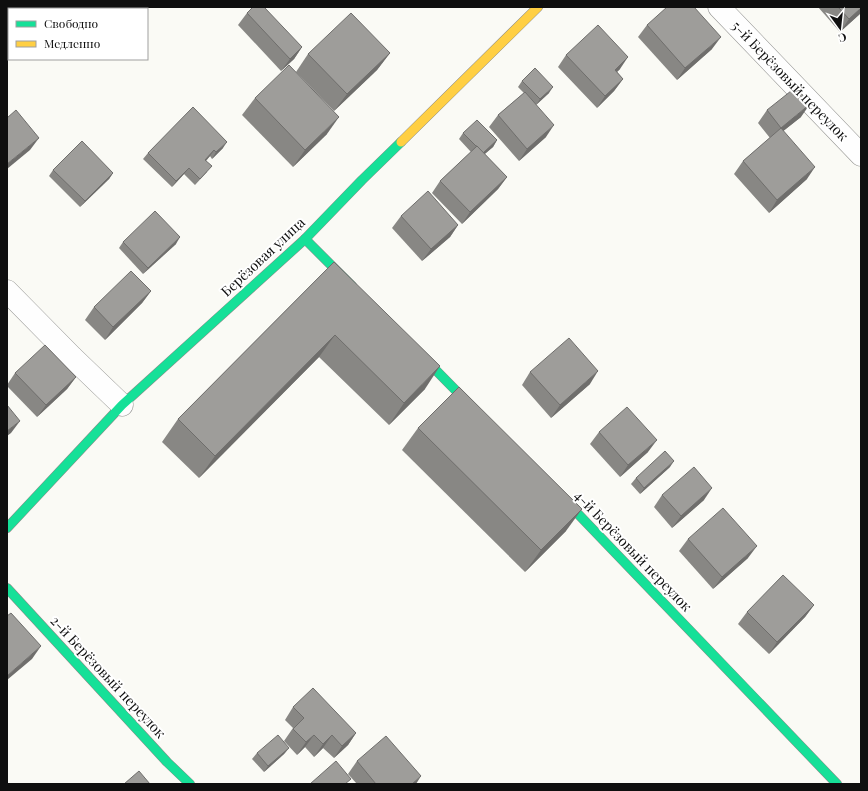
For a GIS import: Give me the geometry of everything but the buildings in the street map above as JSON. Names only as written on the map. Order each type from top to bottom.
[{"type":"street","name":"Берёзовая улица","points":[[7,528],[122,405],[305,239],[362,180],[538,7]]},
{"type":"street","name":"5-й Берёзовый переулок","points":[[719,7],[861,155]]},
{"type":"street","points":[[305,239],[360,295]]},
{"type":"street","points":[[7,291],[122,405]]},
{"type":"street","points":[[411,345],[483,418]]},
{"type":"street","name":"4-й Берёзовый переулок","points":[[550,486],[595,530],[837,784]]},
{"type":"street","name":"2-й Берёзовый переулок","points":[[7,588],[167,762],[190,784]]},
{"type":"traffic: fast","points":[[7,528],[122,405],[305,239],[401,142]]},
{"type":"traffic: fast","points":[[305,239],[352,286]]},
{"type":"traffic: fast","points":[[416,350],[476,411]]},
{"type":"traffic: fast","points":[[557,492],[837,784]]},
{"type":"traffic: fast","points":[[7,588],[167,762],[190,784]]},
{"type":"traffic: slow","points":[[401,142],[538,7]]}]
